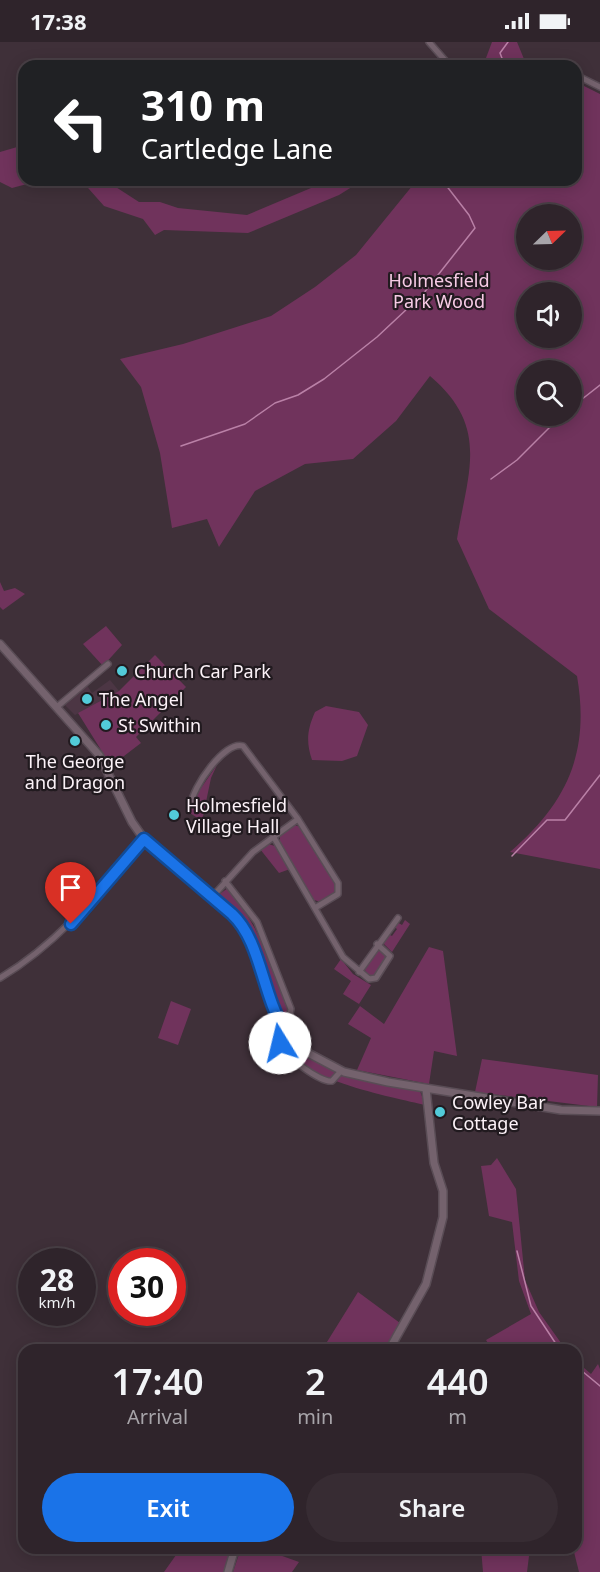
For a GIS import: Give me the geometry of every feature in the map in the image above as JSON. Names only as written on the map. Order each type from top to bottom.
[{"type":"main road","points":[[0,644],[58,706],[105,765],[132,822],[144,839],[213,896],[244,927],[272,1007],[284,1029],[315,1059],[340,1071],[426,1089],[561,1110],[600,1111]]},
{"type":"main road","points":[[392,1344],[426,1284],[442,1216],[443,1191],[434,1163],[426,1089]]},
{"type":"main road","points":[[228,1572],[233,1554]]},
{"type":"street","points":[[429,42],[445,60]]},
{"type":"street","points":[[582,78],[600,87]]},
{"type":"street","points":[[58,706],[108,664]]},
{"type":"street","points":[[191,805],[194,790],[211,767],[230,747],[240,745],[249,753],[298,819],[339,888],[333,897],[315,908]]},
{"type":"street","points":[[213,896],[243,861],[298,819]]},
{"type":"street","points":[[273,836],[343,957],[358,972],[372,979],[380,974],[390,956],[377,944]]},
{"type":"street","points":[[0,978],[26,962],[62,933],[144,839]]},
{"type":"street","points":[[225,881],[249,909],[267,944],[291,1009],[284,1029],[282,1047],[308,1071],[329,1082],[340,1071]]},
{"type":"street","points":[[358,972],[398,918]]},
{"type":"shaded area","points":[[110,680],[119,691],[75,715],[65,705],[86,684],[92,693]]},
{"type":"green space","points":[[492,42],[517,42],[524,59],[521,60],[485,60]]},
{"type":"green space","name":"Holmesfield Park Wood","points":[[582,85],[600,94],[600,869],[510,852],[547,814],[570,774],[577,752],[580,729],[577,676],[489,609],[457,539],[469,471],[468,432],[461,413],[449,395],[430,376],[396,421],[353,459],[305,464],[255,491],[219,547],[207,519],[172,528],[160,453],[141,387],[120,359],[183,344],[271,316],[315,287],[356,255],[412,186],[582,186]]},
{"type":"green space","points":[[18,147],[20,186],[12,188],[0,182],[0,152]]},
{"type":"green space","points":[[86,186],[114,186],[139,202],[160,202],[178,208],[247,215],[316,186],[353,186],[339,195],[248,233],[164,230],[155,235],[143,219],[104,206]]},
{"type":"green space","points":[[0,582],[4,591],[15,588],[25,594],[3,610],[0,607]]},
{"type":"green space","points":[[106,626],[122,645],[103,666],[83,644]]},
{"type":"green space","points":[[155,655],[186,687],[136,737],[141,743],[111,766],[78,713],[119,691]]},
{"type":"green space","points":[[326,706],[359,712],[368,725],[357,756],[342,761],[312,760],[308,742],[310,725],[315,712]]},
{"type":"green space","points":[[217,765],[211,778],[202,821],[190,813],[194,798]]},
{"type":"green space","points":[[294,825],[301,827],[336,883],[336,891],[321,902],[314,900],[280,843],[280,835]]},
{"type":"green space","points":[[268,844],[275,846],[290,869],[279,873],[260,849]]},
{"type":"green space","points":[[228,888],[248,916],[270,960],[289,1008],[284,1020],[274,1005],[249,928],[217,896]]},
{"type":"green space","points":[[405,920],[410,924],[392,952],[382,942],[388,934],[392,936],[397,929],[394,927],[397,922],[402,925]]},
{"type":"green space","points":[[429,947],[443,951],[457,1056],[434,1051],[429,1084],[357,1070],[371,1038],[348,1024],[360,1006],[384,1024]]},
{"type":"green space","points":[[379,949],[387,955],[383,965],[370,977],[364,969]]},
{"type":"green space","points":[[341,959],[353,974],[371,985],[359,1004],[343,994],[351,981],[334,969]]},
{"type":"green space","points":[[171,1001],[191,1009],[178,1045],[158,1038]]},
{"type":"green space","points":[[285,1036],[302,1051],[333,1070],[420,1091],[425,1105],[367,1091],[320,1074],[301,1063],[289,1051]]},
{"type":"green space","points":[[482,1059],[598,1075],[597,1107],[475,1092]]},
{"type":"green space","points":[[497,1158],[516,1189],[525,1280],[539,1312],[562,1344],[488,1344],[486,1340],[531,1314],[519,1281],[512,1222],[489,1216],[481,1166],[491,1165]]},
{"type":"green space","points":[[358,1292],[400,1323],[388,1344],[326,1344]]},
{"type":"green space","points":[[598,1364],[600,1369],[600,1572],[579,1572],[574,1554],[582,1554],[582,1366],[591,1374]]},
{"type":"green space","points":[[177,1554],[230,1554],[225,1572],[164,1572]]},
{"type":"green space","points":[[239,1554],[277,1554],[299,1562],[292,1572],[233,1572]]},
{"type":"green space","points":[[482,1554],[529,1554],[527,1572],[483,1572]]},
{"type":"waterway","points":[[503,60],[500,53],[508,42]]},
{"type":"waterway","points":[[181,446],[245,424],[275,403],[298,395],[324,379],[377,337],[423,294],[475,228],[469,215],[447,186]]},
{"type":"waterway","points":[[582,399],[600,385]]},
{"type":"waterway","points":[[491,479],[517,460],[551,426]]},
{"type":"waterway","points":[[512,856],[547,820],[565,820],[600,775]]},
{"type":"waterway","points":[[517,1251],[531,1306],[556,1344]]},
{"type":"waterway","points":[[582,1371],[600,1386]]},
{"type":"place","name":"Church Car Park","points":[[122,671]]},
{"type":"place","name":"The Angel","points":[[87,699]]},
{"type":"place","name":"St Swithin","points":[[106,725]]},
{"type":"place","name":"The George and Dragon","points":[[75,741]]},
{"type":"place","name":"Holmesfield Village Hall","points":[[174,815]]},
{"type":"place","name":"Cowley Bar Cottage","points":[[440,1112]]},
{"type":"route","points":[[71,924],[144,839],[213,896],[244,927],[272,1007],[284,1029],[280,1043]]}]
